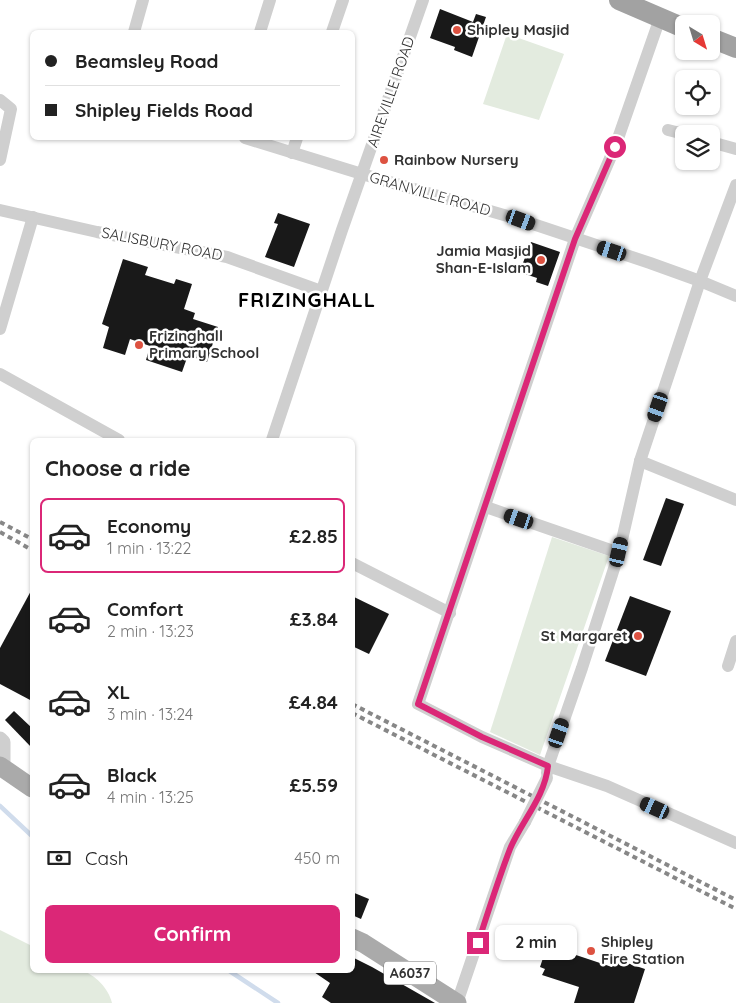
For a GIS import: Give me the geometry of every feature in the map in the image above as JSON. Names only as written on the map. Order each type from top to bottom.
[{"type":"highway","points":[[619,0],[675,24]]},
{"type":"highway","points":[[720,41],[735,47]]},
{"type":"main road","points":[[2,767],[30,787]]},
{"type":"main road","name":"A6037","points":[[358,940],[457,1003]]},
{"type":"street","points":[[135,30],[143,0]]},
{"type":"street","points":[[261,30],[270,0]]},
{"type":"street","points":[[333,30],[343,0]]},
{"type":"street","name":"AIREVILLE ROAD","points":[[273,438],[321,291],[423,0]]},
{"type":"street","points":[[660,18],[615,147],[575,239],[418,704],[547,772],[607,786],[736,843]]},
{"type":"street","points":[[0,100],[11,109],[0,160]]},
{"type":"street","points":[[668,130],[675,132]]},
{"type":"street","name":"GRANVILLE ROAD","points":[[251,140],[521,220],[700,281],[736,296]]},
{"type":"street","points":[[292,153],[297,140]]},
{"type":"street","points":[[720,145],[736,149]]},
{"type":"street","points":[[457,1003],[510,847],[525,822],[547,772],[619,552],[640,460],[700,281],[736,185]]},
{"type":"street","name":"SALISBURY ROAD","points":[[0,210],[97,232],[227,257],[321,291]]},
{"type":"street","points":[[0,328],[33,217]]},
{"type":"street","points":[[0,374],[116,438]]},
{"type":"street","points":[[640,460],[736,500]]},
{"type":"street","points":[[486,507],[619,552]]},
{"type":"street","points":[[355,565],[450,613]]},
{"type":"street","points":[[728,666],[736,641]]},
{"type":"street","points":[[0,739],[3,742],[2,767]]},
{"type":"shaded area","points":[[507,34],[564,54],[539,120],[483,104]]},
{"type":"shaded area","points":[[552,537],[609,556],[540,755],[490,732]]},
{"type":"shaded area","points":[[0,930],[30,945],[30,973],[88,973],[108,992],[112,1003],[0,1003]]},
{"type":"building","name":"Shipley Masjid","points":[[440,9],[473,22],[476,14],[486,17],[472,57],[454,50],[455,47],[430,38]]},
{"type":"building","points":[[278,213],[310,224],[294,267],[265,257],[278,224],[274,223]]},
{"type":"building","name":"Jamia Masjid Shan-E-Islam","points":[[531,242],[560,252],[548,286],[536,282],[537,278],[525,274],[521,268]]},
{"type":"building","points":[[123,259],[148,267],[145,275],[174,284],[176,279],[192,284],[184,309],[195,313],[193,319],[218,327],[207,362],[188,355],[182,372],[146,360],[150,346],[130,339],[125,355],[103,348],[109,327],[102,324]]},
{"type":"building","points":[[666,498],[684,504],[661,566],[643,560]]},
{"type":"building","points":[[30,593],[30,700],[0,684],[0,648]]},
{"type":"building","name":"St Margaret","points":[[630,596],[671,611],[646,676],[605,661]]},
{"type":"building","points":[[355,597],[389,614],[369,654],[355,647]]},
{"type":"building","points":[[14,711],[30,726],[30,746],[5,720]]},
{"type":"building","points":[[355,893],[369,899],[361,919],[355,916]]},
{"type":"building","points":[[552,947],[612,967],[615,959],[645,969],[634,1003],[574,1003],[579,987],[542,975],[545,969],[540,967],[546,949],[551,951]]},
{"type":"building","points":[[355,958],[435,1003],[331,1003],[322,997],[330,983],[315,973],[355,973]]},
{"type":"waterway","points":[[0,806],[30,834]]},
{"type":"waterway","points":[[233,973],[278,1003]]},
{"type":"railway","points":[[0,522],[30,538]]},
{"type":"railway","points":[[0,532],[30,549]]},
{"type":"railway","points":[[355,706],[736,900]]},
{"type":"railway","points":[[355,715],[736,909]]},
{"type":"place","name":"Shipley Masjid","points":[[457,30]]},
{"type":"place","name":"Rainbow Nursery","points":[[384,160]]},
{"type":"place","name":"Jamia Masjid Shan-E-Islam","points":[[541,260]]},
{"type":"place","name":"Frizinghall Primary School","points":[[139,345]]},
{"type":"place","name":"St Margaret","points":[[638,636]]},
{"type":"place","name":"Shipley Fire Station","points":[[591,951]]},
{"type":"district","name":"FRIZINGHALL","points":[[307,300]]},
{"type":"route","points":[[478,943],[510,847],[547,778],[548,766],[482,737],[418,704],[575,239],[615,147]]}]
